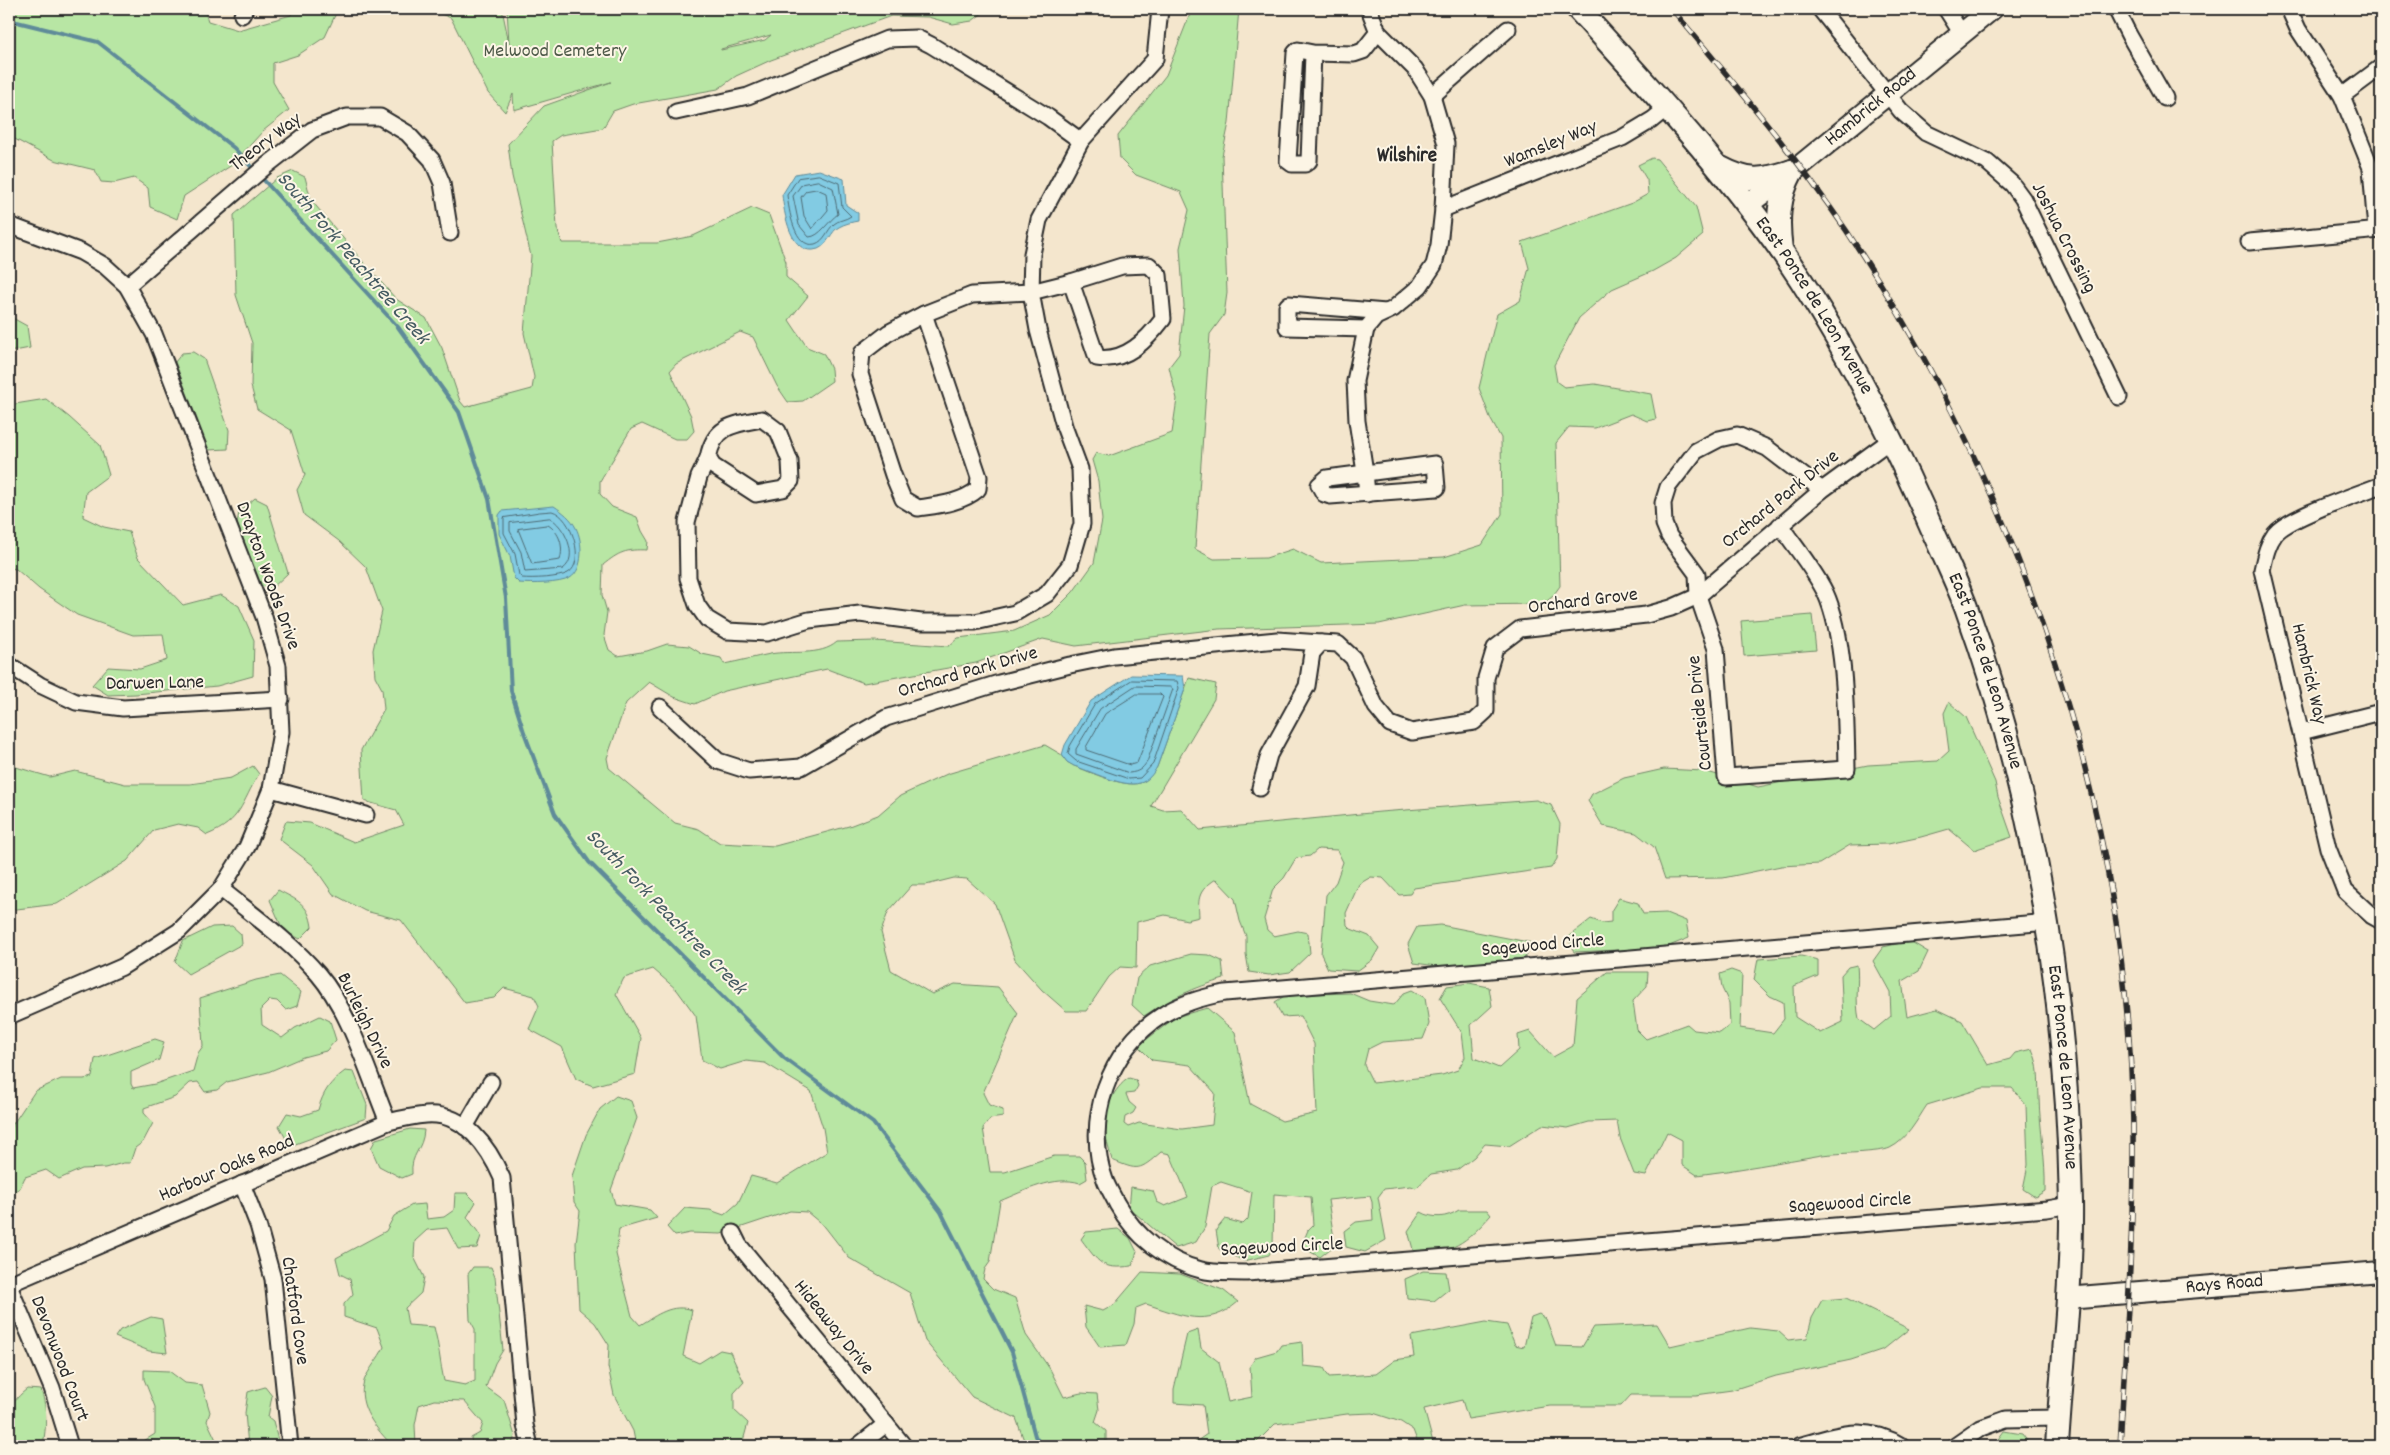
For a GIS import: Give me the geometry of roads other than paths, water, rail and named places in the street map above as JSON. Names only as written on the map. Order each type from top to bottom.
[{"type":"main road","name":"East Ponce de Leon Avenue","points":[[1578,9],[1668,107],[1719,167],[1781,252],[1840,343],[1892,439],[1964,603],[1990,677],[2024,803],[2048,922],[2064,1059],[2071,1205],[2057,1446]]},
{"type":"main road","points":[[1719,167],[1735,176],[1754,180],[1769,179],[1792,171]]},
{"type":"main road","points":[[1781,252],[1778,229],[1779,204],[1784,185],[1792,171]]},
{"type":"street","points":[[708,458],[712,466],[756,494],[783,489],[791,481],[790,461],[778,431],[762,419],[736,423],[721,431],[710,445],[708,458],[699,477],[687,522],[688,578],[697,605],[707,619],[726,631],[767,633],[809,620],[846,614],[860,614],[920,622],[975,622],[1016,613],[1047,594],[1070,565],[1082,524],[1080,469],[1064,426],[1038,330],[1030,292],[1032,254],[1040,220],[1081,141],[1155,59],[1160,9]]},
{"type":"street","points":[[1367,494],[1357,421],[1356,381],[1366,329],[1376,317],[1393,308],[1420,286],[1434,265],[1439,245],[1443,208],[1446,144],[1432,96],[1415,68],[1378,32],[1371,9]]},
{"type":"street","name":"Joshua Crossing","points":[[1820,9],[1901,111],[1926,133],[1987,162],[2012,184],[2023,200],[2119,397]]},
{"type":"street","points":[[1946,9],[1962,34]]},
{"type":"street","name":"Hambrick Road","points":[[1747,205],[1888,95],[1992,9]]},
{"type":"street","points":[[2116,9],[2165,98]]},
{"type":"street","points":[[2249,242],[2379,230],[2371,168],[2342,96],[2298,29],[2289,9]]},
{"type":"street","points":[[1432,96],[1508,29]]},
{"type":"street","points":[[1313,53],[1309,161],[1305,164],[1292,164],[1288,161],[1295,53],[1298,50],[1313,53],[1354,54],[1362,51],[1378,32]]},
{"type":"street","points":[[676,112],[748,96],[887,39],[917,38],[1040,112],[1081,141]]},
{"type":"street","points":[[2342,96],[2381,67]]},
{"type":"street","name":"Wamsley Way","points":[[1443,208],[1622,138],[1652,120],[1668,107]]},
{"type":"street","name":"Theory Way","points":[[127,286],[237,190],[312,130],[347,117],[380,116],[407,133],[432,160],[442,183],[450,233]]},
{"type":"street","name":"Drayton Woods Drive","points":[[9,225],[81,252],[105,266],[127,286],[154,334],[264,617],[278,666],[281,699],[281,732],[271,789],[247,847],[221,889],[179,932],[122,967],[9,1016]]},
{"type":"street","points":[[924,314],[979,477],[978,489],[970,496],[945,504],[918,508],[903,499],[893,475],[860,374],[862,353],[888,333],[924,314],[972,295],[1030,292],[1071,282],[1122,266],[1150,265],[1159,276],[1163,319],[1146,341],[1133,350],[1105,359],[1097,358],[1071,282]]},
{"type":"street","points":[[1366,329],[1286,327],[1287,306],[1289,304],[1386,312]]},
{"type":"street","points":[[1698,596],[1697,574],[1669,536],[1664,524],[1662,503],[1668,487],[1696,451],[1719,439],[1737,435],[1766,448],[1822,490]]},
{"type":"street","name":"Orchard Park Drive","points":[[1698,596],[1822,490],[1892,439]]},
{"type":"street","points":[[1435,464],[1437,488],[1330,496],[1324,494],[1320,485],[1327,478],[1365,472],[1435,464]]},
{"type":"street","name":"Hambrick Way","points":[[2381,485],[2292,521],[2276,532],[2267,546],[2262,570],[2328,848],[2345,891],[2372,916],[2381,921]]},
{"type":"street","name":"Courtside Drive","points":[[1698,596],[1716,650],[1726,777],[1847,769],[1846,718],[1836,622],[1824,592],[1780,525]]},
{"type":"street","name":"Orchard Grove","points":[[1321,643],[1338,644],[1353,658],[1376,707],[1390,724],[1412,732],[1474,722],[1486,711],[1486,678],[1495,648],[1520,629],[1646,615],[1671,608],[1698,596]]},
{"type":"street","name":"Orchard Park Drive","points":[[660,707],[718,761],[749,771],[801,767],[886,718],[999,683],[1070,665],[1114,656],[1277,640],[1321,643]]},
{"type":"street","points":[[1260,788],[1268,755],[1307,686],[1312,653],[1321,643]]},
{"type":"street","name":"Darwen Lane","points":[[9,665],[40,684],[76,702],[123,708],[281,699]]},
{"type":"street","points":[[2301,732],[2381,712]]},
{"type":"street","points":[[271,789],[366,815]]},
{"type":"street","name":"Burleigh Drive","points":[[221,889],[301,956],[319,975],[336,1001],[388,1122]]},
{"type":"street","name":"Sagewood Circle","points":[[2048,922],[1225,993],[1201,998],[1162,1015],[1138,1034],[1119,1058],[1105,1086],[1099,1115],[1097,1142],[1105,1180],[1124,1216],[1147,1242],[1180,1263],[1203,1271],[1247,1273],[2047,1209],[2071,1205]]},
{"type":"street","points":[[465,1127],[491,1082]]},
{"type":"street","name":"Harbour Oaks Road","points":[[9,1285],[388,1122],[428,1115],[450,1119],[465,1127],[479,1139],[492,1156],[502,1178],[525,1425],[530,1446]]},
{"type":"street","name":"Chatford Cove","points":[[242,1184],[258,1226],[273,1279],[290,1446]]},
{"type":"street","name":"Hideaway Drive","points":[[733,1233],[740,1245],[904,1446]]},
{"type":"street","name":"Rays Road","points":[[2067,1298],[2381,1272]]},
{"type":"street","name":"Devonwood Court","points":[[9,1285],[52,1388],[70,1446]]},
{"type":"street","points":[[1955,1446],[1981,1428],[2006,1419],[2059,1418]]},
{"type":"street","points":[[858,1446],[886,1424]]},
{"type":"street","points":[[1799,1446],[1847,1432],[1875,1433],[1887,1437],[1902,1446]]},
{"type":"water","points":[[819,170],[844,179],[846,205],[858,213],[858,221],[839,227],[821,247],[808,250],[801,247],[790,231],[782,195],[795,174]]},
{"type":"water","points":[[554,506],[569,518],[578,534],[581,555],[578,569],[575,574],[565,580],[519,583],[514,578],[510,556],[499,534],[499,515],[502,511]]},
{"type":"water","points":[[1131,675],[1183,676],[1185,689],[1157,767],[1145,781],[1133,784],[1116,781],[1074,766],[1067,762],[1062,755],[1065,745],[1091,701]]},
{"type":"waterway","name":"South Fork Peachtree Creek","points":[[9,20],[98,42],[234,148],[255,171]]},
{"type":"waterway","name":"South Fork Peachtree Creek","points":[[260,176],[398,327],[459,412],[489,499],[506,598],[511,691],[524,732],[555,814],[589,862],[784,1058],[873,1123],[941,1212],[1012,1352],[1035,1436],[1041,1446]]},
{"type":"railway","points":[[1672,9],[1762,117],[1826,201],[1908,331],[1964,436],[2012,545],[2053,658],[2086,773],[2111,890],[2126,1008],[2133,1126],[2133,1166],[2129,1286],[2120,1446]]},
{"type":"district","name":"Wilshire","points":[[1407,157]]},
{"type":"park label","name":"Melwood Cemetery","points":[[555,52]]}]
